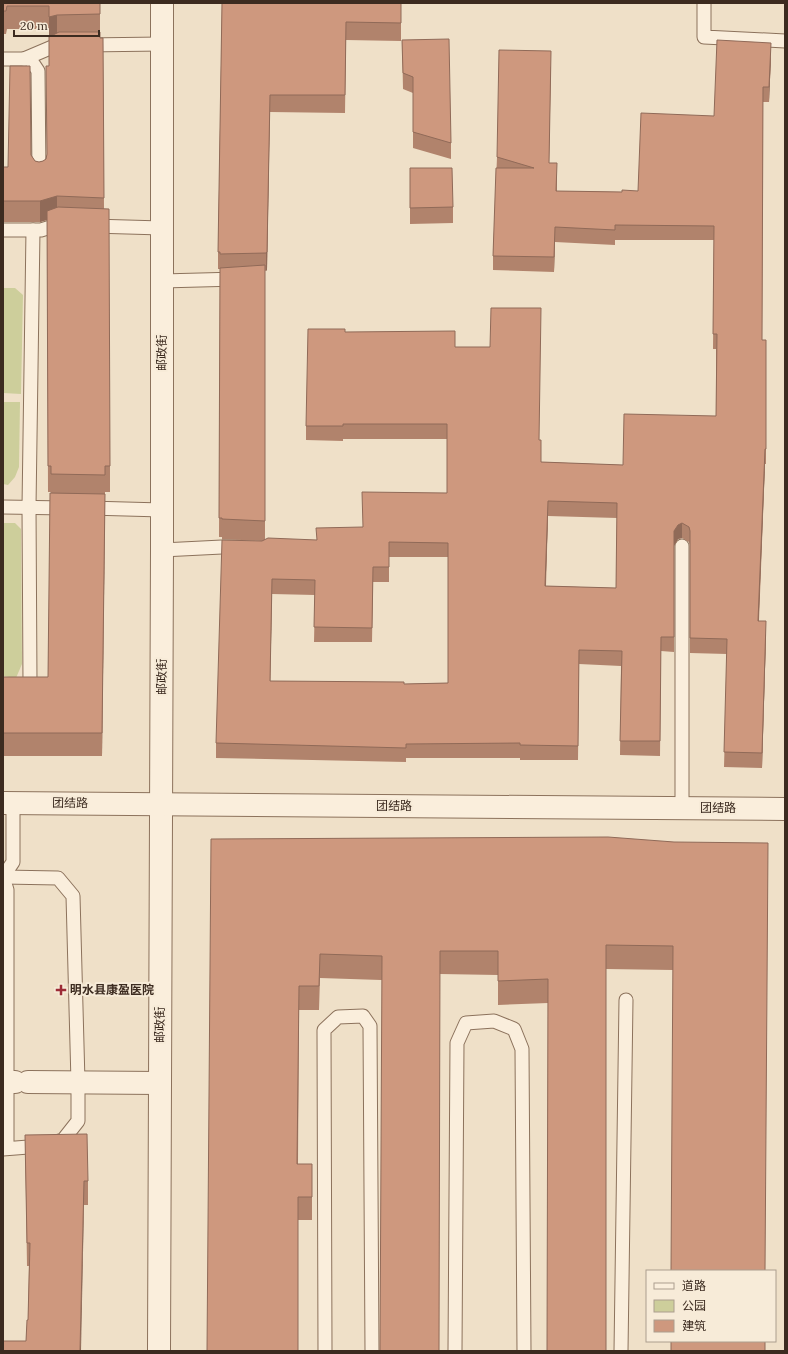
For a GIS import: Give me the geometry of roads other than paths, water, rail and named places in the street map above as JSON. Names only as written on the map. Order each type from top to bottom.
[{"type":"street","name":"邮政街","points":[[159,1351],[162,804],[162,3]]},
{"type":"street","name":"团结路","points":[[8,803],[785,809]]},
{"type":"street","points":[[13,1082],[160,1083]]},
{"type":"lane","points":[[704,3],[704,37],[785,41]]},
{"type":"lane","points":[[24,59],[57,45],[162,44]]},
{"type":"lane","points":[[3,59],[30,59],[38,71],[39,175]]},
{"type":"lane","points":[[3,230],[41,230],[57,225],[162,228]]},
{"type":"lane","points":[[3,690],[23,690],[30,681],[29,507],[33,230]]},
{"type":"lane","points":[[162,281],[254,278]]},
{"type":"lane","points":[[3,507],[162,510]]},
{"type":"lane","points":[[682,546],[682,808]]},
{"type":"lane","points":[[162,550],[222,547],[254,548]]},
{"type":"lane","points":[[3,877],[13,862],[8,803]]},
{"type":"lane","points":[[3,877],[58,878],[72,896],[78,1121],[63,1140],[41,1146],[5,1148],[13,1082],[7,890],[3,877]]},
{"type":"lane","points":[[621,1351],[626,1000]]},
{"type":"lane","points":[[326,1351],[324,1030],[338,1017],[363,1016],[370,1026],[372,1351]]},
{"type":"lane","points":[[455,1351],[457,1043],[466,1023],[494,1021],[514,1029],[522,1049],[524,1351]]},
{"type":"place","name":"明水县康盈医院","points":[[61,990]]}]
